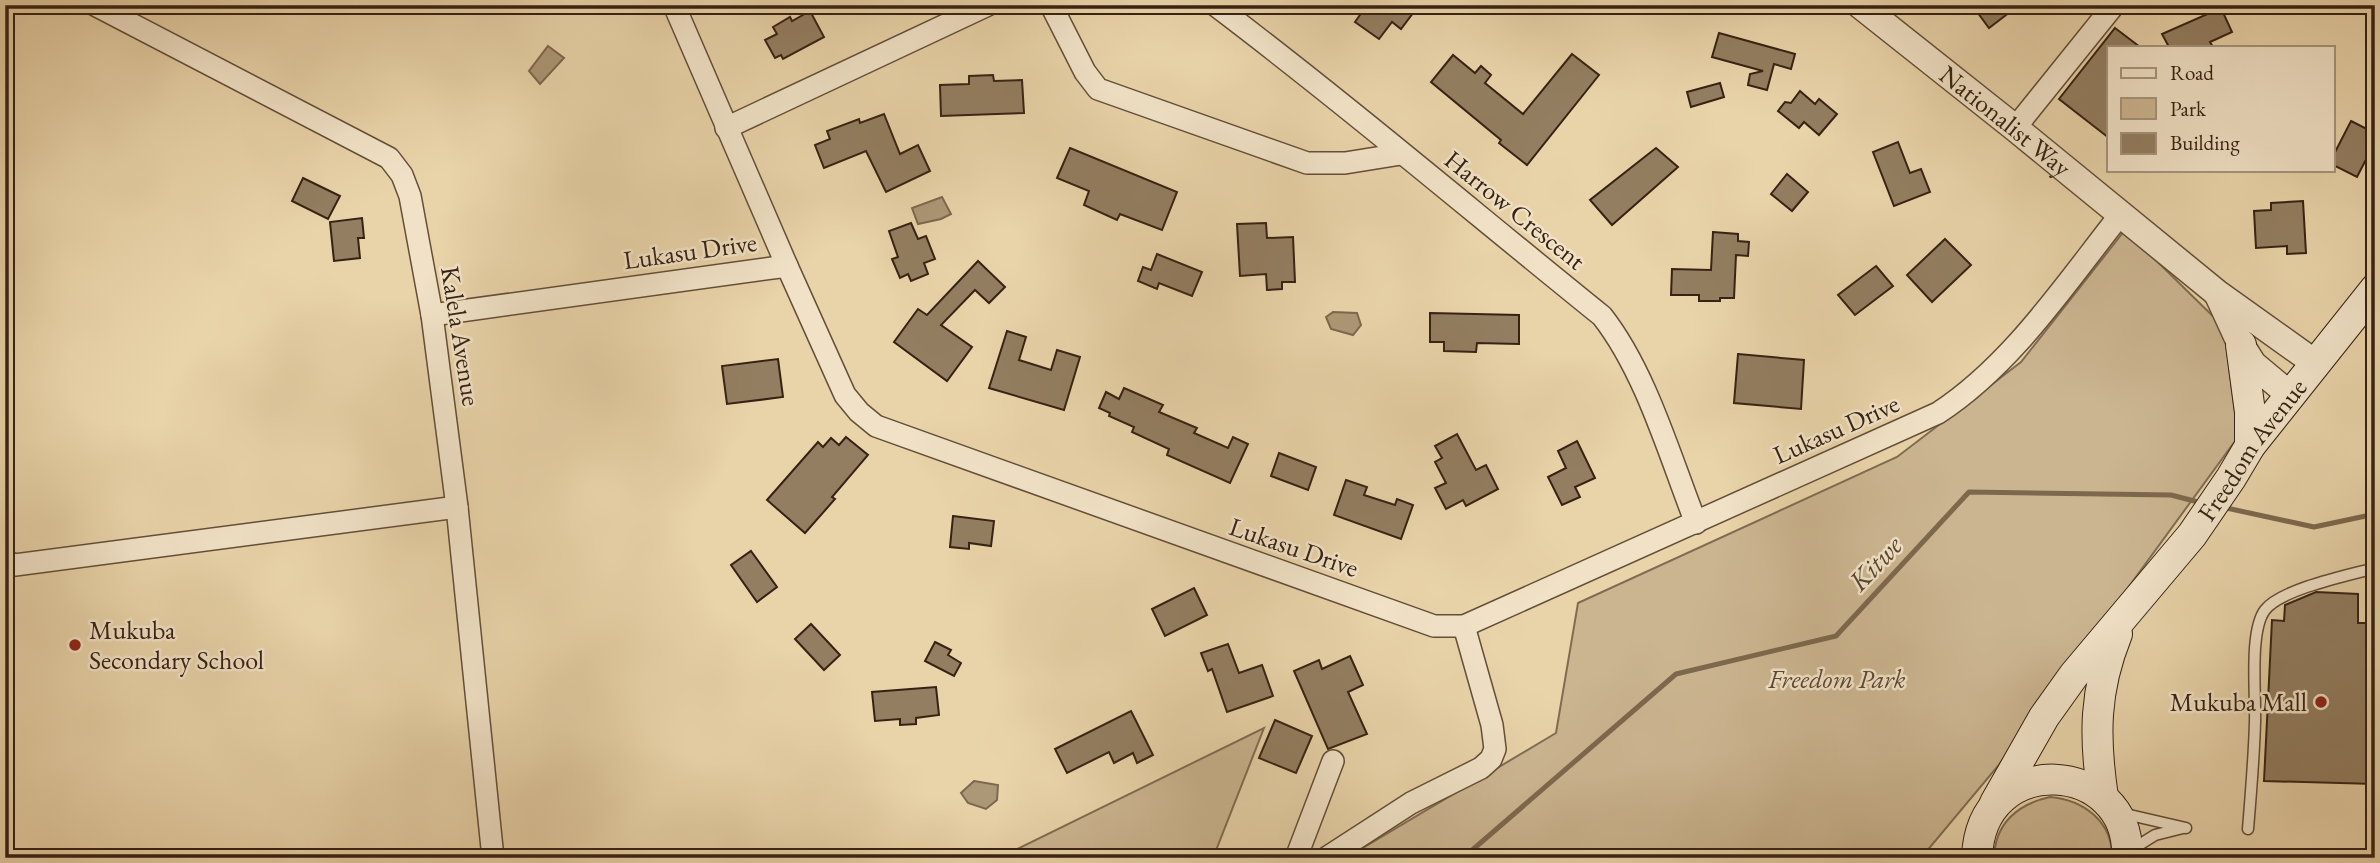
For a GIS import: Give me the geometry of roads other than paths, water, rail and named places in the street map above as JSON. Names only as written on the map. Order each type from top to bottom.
[{"type":"main road","name":"Freedom Avenue","points":[[1974,852],[1984,820],[2074,675],[2192,535],[2231,478],[2249,446],[2375,289]]},
{"type":"main road","points":[[2241,345],[2249,401],[2249,446]]},
{"type":"main road","name":"Freedom Avenue","points":[[2126,611],[2106,661],[2098,696],[2095,735],[2109,805],[2122,824],[2128,855]]},
{"type":"main road","points":[[1995,803],[2014,788],[2036,780],[2060,778],[2082,785],[2109,805]]},
{"type":"street","name":"Kalela Avenue","points":[[95,5],[389,158],[402,175],[410,196],[432,315],[457,507],[493,858]]},
{"type":"street","points":[[674,5],[787,266]]},
{"type":"street","points":[[726,128],[988,5]]},
{"type":"street","points":[[1051,5],[1084,72],[1098,89],[1307,163],[1345,163],[1401,154]]},
{"type":"street","name":"Harrow Crescent","points":[[1215,5],[1315,81],[1602,316],[1620,339],[1637,371],[1696,523]]},
{"type":"street","name":"Nationalist Way","points":[[1860,5],[2217,293],[2315,363]]},
{"type":"street","points":[[2015,128],[2113,5]]},
{"type":"street","name":"Lukasu Drive","points":[[432,315],[787,266],[845,395],[859,412],[876,426],[1434,626],[1464,626],[1938,413],[2007,355],[2120,215]]},
{"type":"street","points":[[2217,293],[2241,345],[2260,371],[2290,395]]},
{"type":"street","points":[[5,561],[15,565],[457,507]]},
{"type":"street","points":[[1326,858],[1411,803],[1481,768],[1491,760],[1495,749],[1492,725],[1464,626]]},
{"type":"street","points":[[1296,858],[1333,761]]},
{"type":"lane","points":[[2248,829],[2255,721],[2257,628],[2265,610],[2308,586],[2375,568]]},
{"type":"lane","points":[[2109,805],[2186,828],[2155,835],[2140,842],[2128,855]]},
{"type":"waterway","name":"Kitwe","points":[[1463,858],[1676,674],[1836,636],[1969,492],[2171,495],[2202,503]]},
{"type":"waterway","name":"Kitwe","points":[[2222,507],[2314,527],[2375,514]]},
{"type":"place","name":"Mukuba Secondary School","points":[[75,645]]},
{"type":"place","name":"Mukuba Mall","points":[[2321,702]]},
{"type":"park label","name":"Freedom Park","points":[[1837,679]]}]
